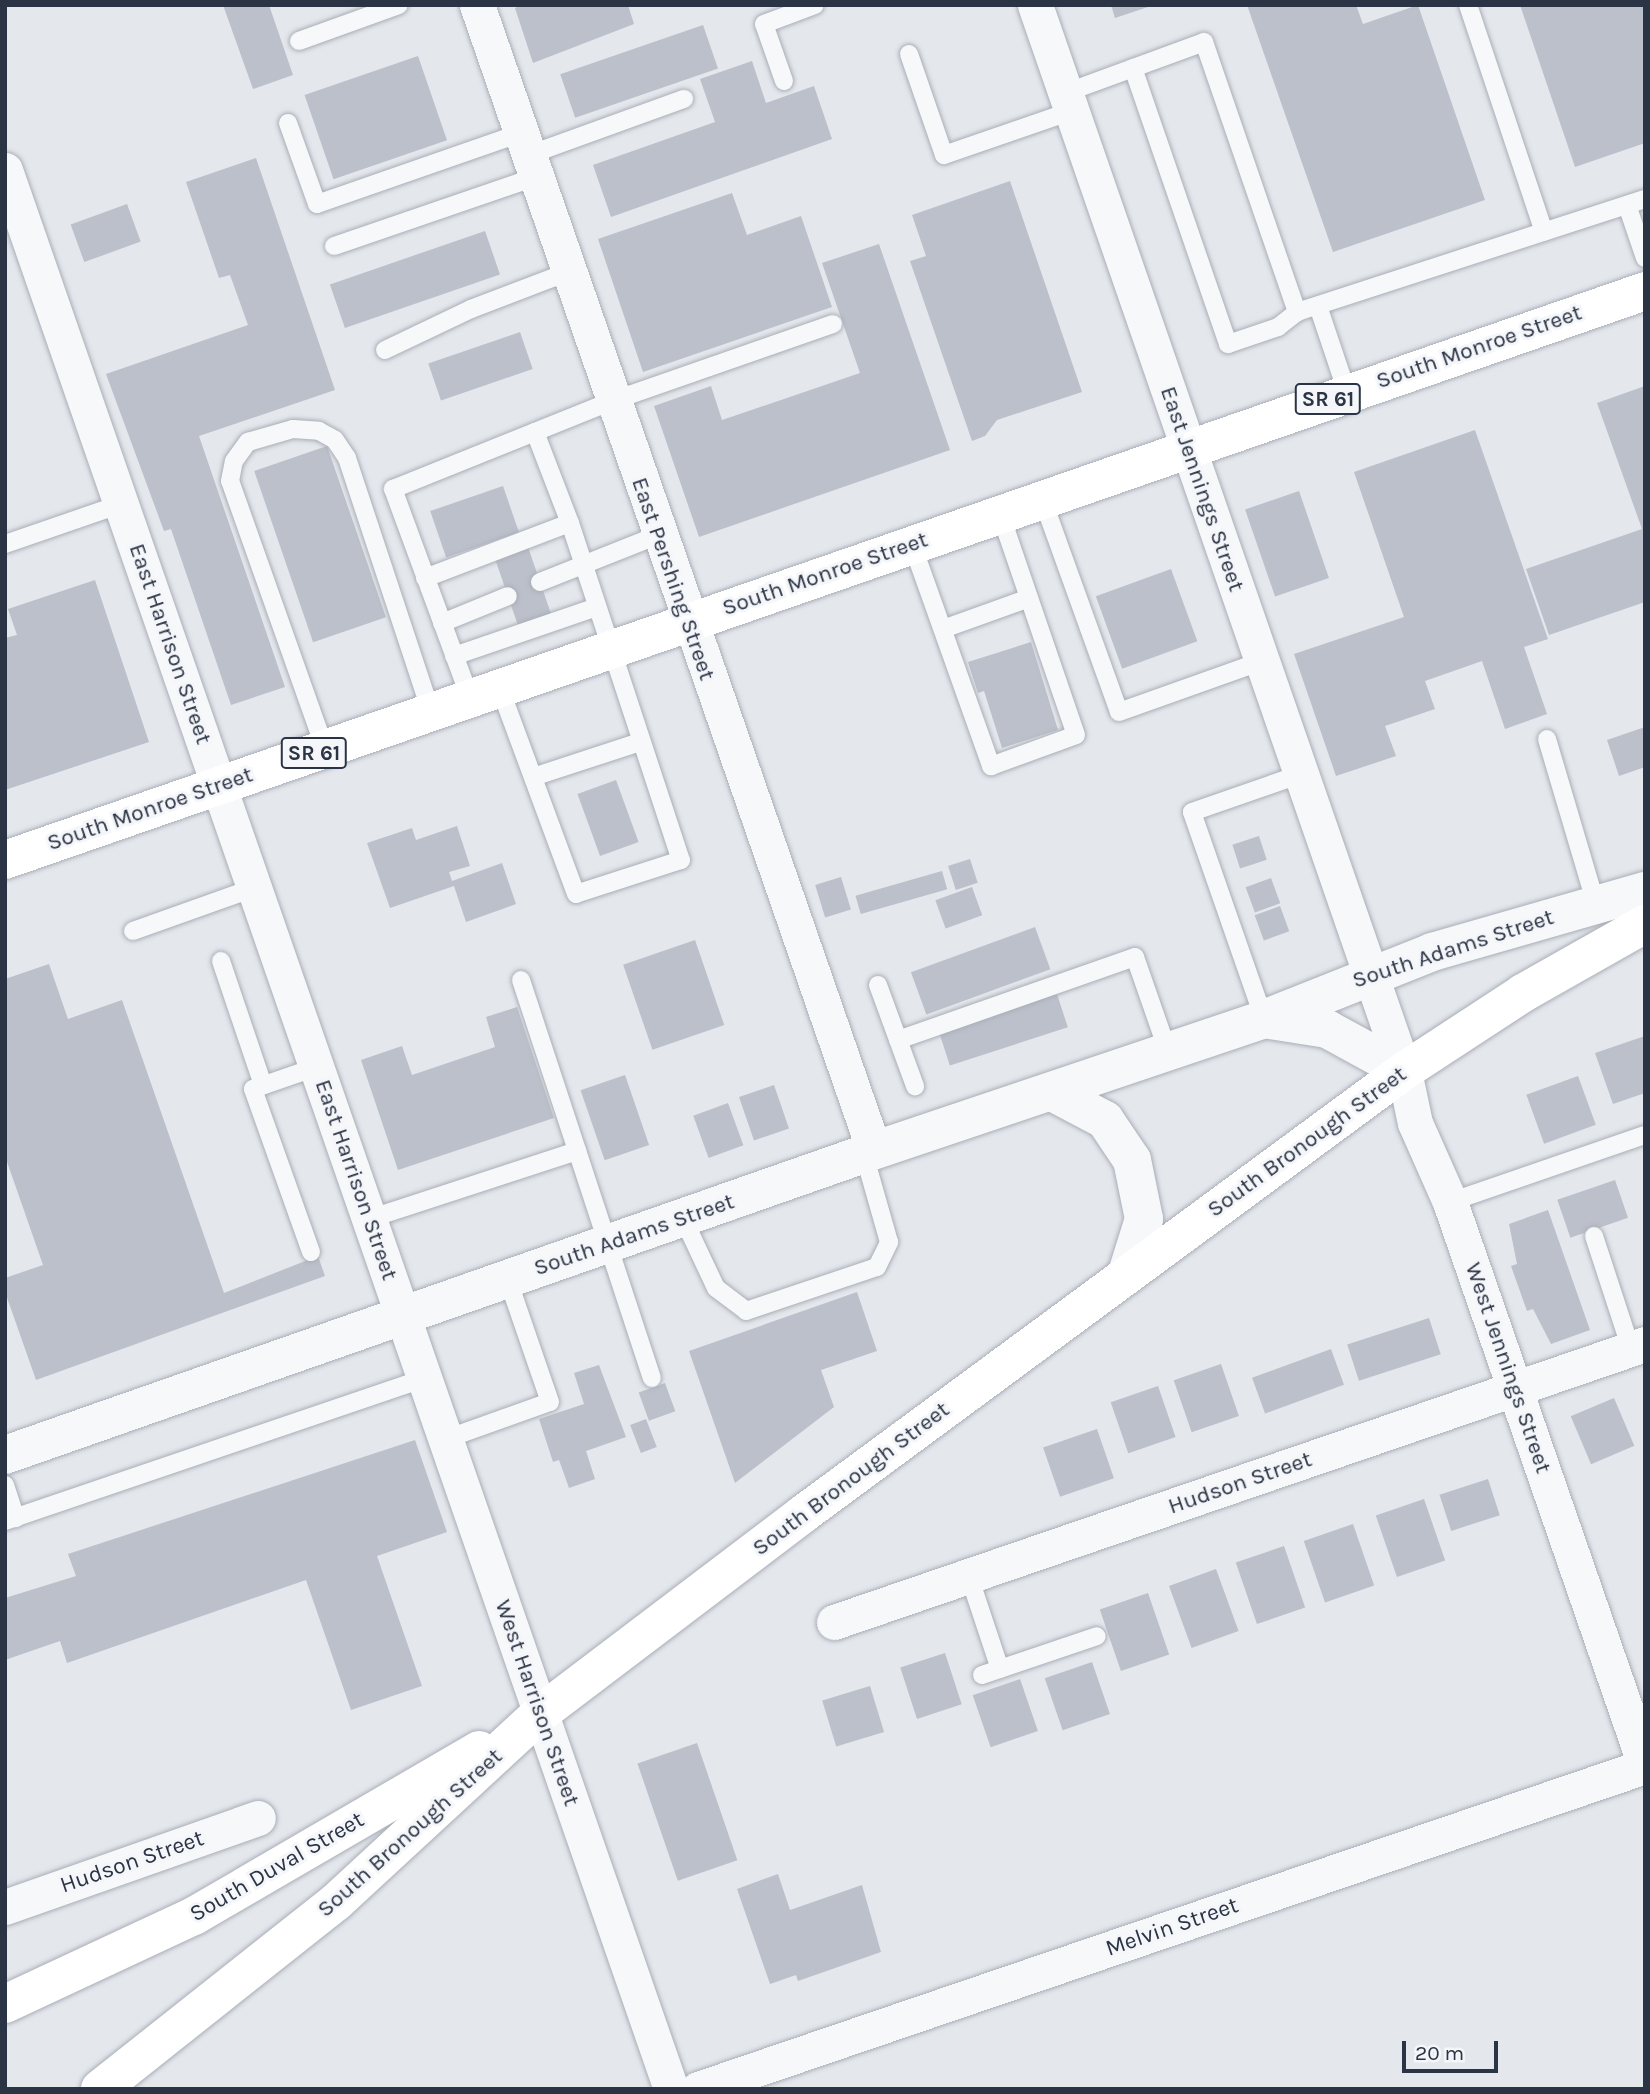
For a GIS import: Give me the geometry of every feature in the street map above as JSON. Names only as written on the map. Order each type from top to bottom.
[{"type":"main road","name":"South Monroe Street","points":[[5,860],[1188,447],[1645,291]]},
{"type":"main road","name":"South Bronough Street","points":[[100,2089],[336,1902],[541,1713],[1128,1273],[1404,1072],[1523,993],[1645,924]]},
{"type":"main road","name":"South Duval Street","points":[[16,2000],[246,1888],[541,1713]]},
{"type":"street","name":"East Pershing Street","points":[[477,5],[869,1152]]},
{"type":"street","name":"East Jennings Street","points":[[1035,5],[1370,973]]},
{"type":"street","name":"East Harrison Street","points":[[5,170],[404,1317]]},
{"type":"street","name":"South Adams Street","points":[[5,1455],[869,1152],[1265,1019],[1370,973],[1645,891]]},
{"type":"street","name":"West Jennings Street","points":[[1370,973],[1404,1072],[1415,1123],[1450,1202],[1645,1765]]},
{"type":"street","name":"South Adams Street","points":[[1265,1019],[1327,1029],[1404,1072]]},
{"type":"street","points":[[1052,1092],[1105,1120],[1132,1160],[1144,1219],[1128,1273]]},
{"type":"street","name":"West Harrison Street","points":[[404,1317],[671,2089]]},
{"type":"street","name":"Hudson Street","points":[[834,1622],[1638,1347]]},
{"type":"street","name":"Melvin Street","points":[[698,2089],[1645,1765]]},
{"type":"street","name":"Hudson Street","points":[[5,1907],[258,1818]]},
{"type":"lane","points":[[299,40],[399,5]]},
{"type":"lane","points":[[784,81],[764,24],[814,5]]},
{"type":"lane","points":[[1468,5],[1544,232]]},
{"type":"lane","points":[[909,54],[944,155],[1068,102],[1133,68],[1204,42],[1297,313]]},
{"type":"lane","points":[[1133,68],[1228,344],[1278,327],[1297,313],[1645,199]]},
{"type":"lane","points":[[334,246],[528,155],[684,99]]},
{"type":"lane","points":[[288,123],[317,204],[528,155]]},
{"type":"lane","points":[[1627,205],[1645,258]]},
{"type":"lane","points":[[385,350],[471,309],[568,272]]},
{"type":"lane","points":[[1318,306],[1348,392]]},
{"type":"lane","points":[[535,432],[570,523],[681,860],[576,894],[533,777],[485,693],[454,656],[393,489],[612,401],[833,324]]},
{"type":"lane","points":[[325,749],[230,481],[234,461],[248,442],[293,429],[319,431],[335,440],[347,458],[430,712]]},
{"type":"lane","points":[[1042,498],[1119,712],[1262,661]]},
{"type":"lane","points":[[5,544],[121,504]]},
{"type":"lane","points":[[912,544],[991,766],[1076,735],[1000,513]]},
{"type":"lane","points":[[425,578],[570,523]]},
{"type":"lane","points":[[540,582],[658,535]]},
{"type":"lane","points":[[442,623],[508,596]]},
{"type":"lane","points":[[943,629],[1029,598]]},
{"type":"lane","points":[[454,656],[597,607]]},
{"type":"lane","points":[[1547,739],[1597,904]]},
{"type":"lane","points":[[533,777],[640,741]]},
{"type":"lane","points":[[1265,1019],[1192,812],[1301,774]]},
{"type":"lane","points":[[133,931],[254,888]]},
{"type":"lane","points":[[898,1040],[1135,957],[1168,1052]]},
{"type":"lane","points":[[220,961],[263,1085]]},
{"type":"lane","points":[[521,980],[652,1378]]},
{"type":"lane","points":[[878,985],[915,1086]]},
{"type":"lane","points":[[310,1252],[253,1089],[316,1067]]},
{"type":"lane","points":[[1450,1202],[1645,1135]]},
{"type":"lane","points":[[369,1219],[577,1151]]},
{"type":"lane","points":[[683,1218],[716,1288],[746,1311],[877,1267],[889,1242],[869,1152]]},
{"type":"lane","points":[[1594,1236],[1638,1347]]},
{"type":"lane","points":[[446,1439],[550,1402],[508,1280]]},
{"type":"lane","points":[[5,1485],[11,1520],[425,1378]]},
{"type":"lane","points":[[969,1576],[1000,1669]]},
{"type":"lane","points":[[982,1675],[1097,1636]]},
{"type":"building","points":[[223,5],[269,5],[293,75],[253,89]]},
{"type":"building","points":[[522,5],[628,5],[634,24],[533,63],[515,8]]},
{"type":"building","points":[[1111,5],[1151,5],[1151,6],[1115,18]]},
{"type":"building","points":[[1247,5],[1356,5],[1363,24],[1418,5],[1485,200],[1333,252]]},
{"type":"building","points":[[1520,5],[1645,5],[1645,143],[1575,167]]},
{"type":"building","points":[[703,25],[718,68],[575,118],[560,74]]},
{"type":"building","points":[[418,56],[447,140],[334,179],[305,95]]},
{"type":"building","points":[[752,61],[766,103],[814,86],[832,139],[611,217],[593,165],[715,122],[700,79]]},
{"type":"building","points":[[256,158],[335,390],[199,436],[285,687],[231,705],[171,529],[164,531],[106,374],[248,325],[230,275],[219,278],[186,182]]},
{"type":"building","points":[[1010,181],[1082,392],[997,420],[985,436],[972,441],[910,261],[926,256],[912,215]]},
{"type":"building","points":[[732,193],[747,235],[801,216],[832,307],[643,372],[598,239]]},
{"type":"building","points":[[127,204],[141,242],[84,262],[71,225]]},
{"type":"building","points":[[485,231],[500,274],[345,328],[330,284]]},
{"type":"building","points":[[879,244],[950,450],[699,537],[654,406],[711,386],[722,420],[860,373],[822,263]]},
{"type":"building","points":[[520,332],[533,369],[441,400],[428,364]]},
{"type":"building","points":[[1645,386],[1645,602],[1549,635],[1526,569],[1642,529],[1597,403]]},
{"type":"building","points":[[1475,430],[1548,639],[1524,647],[1547,714],[1505,729],[1482,661],[1425,681],[1435,709],[1385,726],[1396,756],[1336,776],[1294,654],[1404,617],[1354,472]]},
{"type":"building","points":[[327,446],[386,617],[313,642],[254,471]]},
{"type":"building","points":[[503,486],[519,532],[446,557],[430,511]]},
{"type":"building","points":[[1299,491],[1329,578],[1275,597],[1245,510]]},
{"type":"building","points":[[528,547],[553,619],[520,630],[495,558]]},
{"type":"building","points":[[1171,569],[1197,641],[1122,669],[1096,596]]},
{"type":"building","points":[[95,580],[149,742],[5,790],[5,638],[17,635],[8,609]]},
{"type":"building","points":[[1031,642],[1058,730],[1002,748],[984,691],[978,693],[968,662]]},
{"type":"building","points":[[1645,727],[1645,767],[1619,776],[1607,740]]},
{"type":"building","points":[[616,780],[639,842],[600,856],[577,794]]},
{"type":"building","points":[[457,826],[470,866],[449,872],[452,881],[502,863],[516,904],[466,922],[454,886],[390,908],[367,843],[412,828],[416,840]]},
{"type":"building","points":[[1259,836],[1267,860],[1240,868],[1232,845]]},
{"type":"building","points":[[970,859],[978,883],[956,890],[948,866]]},
{"type":"building","points":[[942,871],[947,889],[861,914],[855,896]]},
{"type":"building","points":[[841,877],[851,910],[825,917],[815,885]]},
{"type":"building","points":[[1271,878],[1280,903],[1255,913],[1246,887]]},
{"type":"building","points":[[972,887],[982,915],[946,929],[935,900]]},
{"type":"building","points":[[1280,906],[1289,931],[1264,941],[1255,915]]},
{"type":"building","points":[[1035,927],[1050,969],[926,1014],[911,972]]},
{"type":"building","points":[[695,940],[724,1025],[652,1050],[623,965]]},
{"type":"building","points":[[49,964],[68,1019],[122,1000],[224,1293],[318,1256],[325,1276],[36,1380],[5,1292],[5,1278],[43,1265],[5,1156],[5,979]]},
{"type":"building","points":[[1057,994],[1068,1027],[950,1066],[939,1032]]},
{"type":"building","points":[[517,1007],[554,1118],[398,1170],[361,1060],[402,1046],[412,1075],[495,1047],[486,1017]]},
{"type":"building","points":[[1645,1036],[1645,1093],[1613,1104],[1595,1053]]},
{"type":"building","points":[[625,1075],[649,1145],[605,1160],[581,1090]]},
{"type":"building","points":[[1578,1076],[1596,1125],[1544,1144],[1526,1095]]},
{"type":"building","points":[[774,1085],[789,1128],[754,1141],[739,1097]]},
{"type":"building","points":[[728,1103],[743,1145],[709,1158],[693,1116]]},
{"type":"building","points":[[1615,1180],[1628,1218],[1570,1238],[1557,1200]]},
{"type":"building","points":[[1548,1210],[1590,1330],[1551,1344],[1533,1309],[1527,1311],[1511,1266],[1517,1264],[1509,1224]]},
{"type":"building","points":[[857,1292],[877,1351],[821,1370],[834,1407],[735,1483],[689,1351]]},
{"type":"building","points":[[1429,1318],[1441,1354],[1359,1381],[1347,1345]]},
{"type":"building","points":[[1331,1349],[1344,1385],[1265,1413],[1252,1378]]},
{"type":"building","points":[[1221,1364],[1239,1416],[1192,1432],[1174,1380]]},
{"type":"building","points":[[599,1365],[626,1437],[586,1451],[595,1479],[569,1488],[559,1460],[553,1462],[539,1419],[584,1404],[574,1373]]},
{"type":"building","points":[[665,1383],[675,1411],[649,1421],[639,1393]]},
{"type":"building","points":[[1158,1386],[1176,1437],[1128,1453],[1111,1402]]},
{"type":"building","points":[[1614,1398],[1634,1446],[1591,1464],[1571,1416]]},
{"type":"building","points":[[646,1419],[657,1447],[641,1453],[630,1425]]},
{"type":"building","points":[[1097,1429],[1114,1478],[1060,1497],[1043,1448]]},
{"type":"building","points":[[415,1440],[447,1532],[377,1556],[422,1686],[351,1710],[306,1580],[67,1663],[60,1641],[5,1660],[5,1598],[76,1576],[68,1554]]},
{"type":"building","points":[[1488,1479],[1500,1515],[1451,1531],[1439,1495]]},
{"type":"building","points":[[1424,1499],[1445,1560],[1397,1577],[1376,1516]]},
{"type":"building","points":[[1353,1524],[1374,1585],[1325,1602],[1304,1541]]},
{"type":"building","points":[[1284,1546],[1305,1607],[1257,1624],[1236,1563]]},
{"type":"building","points":[[1216,1569],[1239,1631],[1192,1648],[1169,1586]]},
{"type":"building","points":[[1148,1593],[1169,1654],[1121,1671],[1100,1610]]},
{"type":"building","points":[[945,1653],[962,1704],[917,1719],[900,1668]]},
{"type":"building","points":[[1092,1662],[1110,1714],[1063,1730],[1045,1678]]},
{"type":"building","points":[[1020,1679],[1038,1731],[991,1747],[973,1695]]},
{"type":"building","points":[[870,1686],[884,1732],[836,1747],[822,1701]]},
{"type":"building","points":[[697,1743],[737,1860],[678,1881],[637,1764]]},
{"type":"building","points":[[778,1874],[790,1910],[862,1885],[881,1952],[798,1981],[796,1975],[770,1984],[737,1889]]}]
